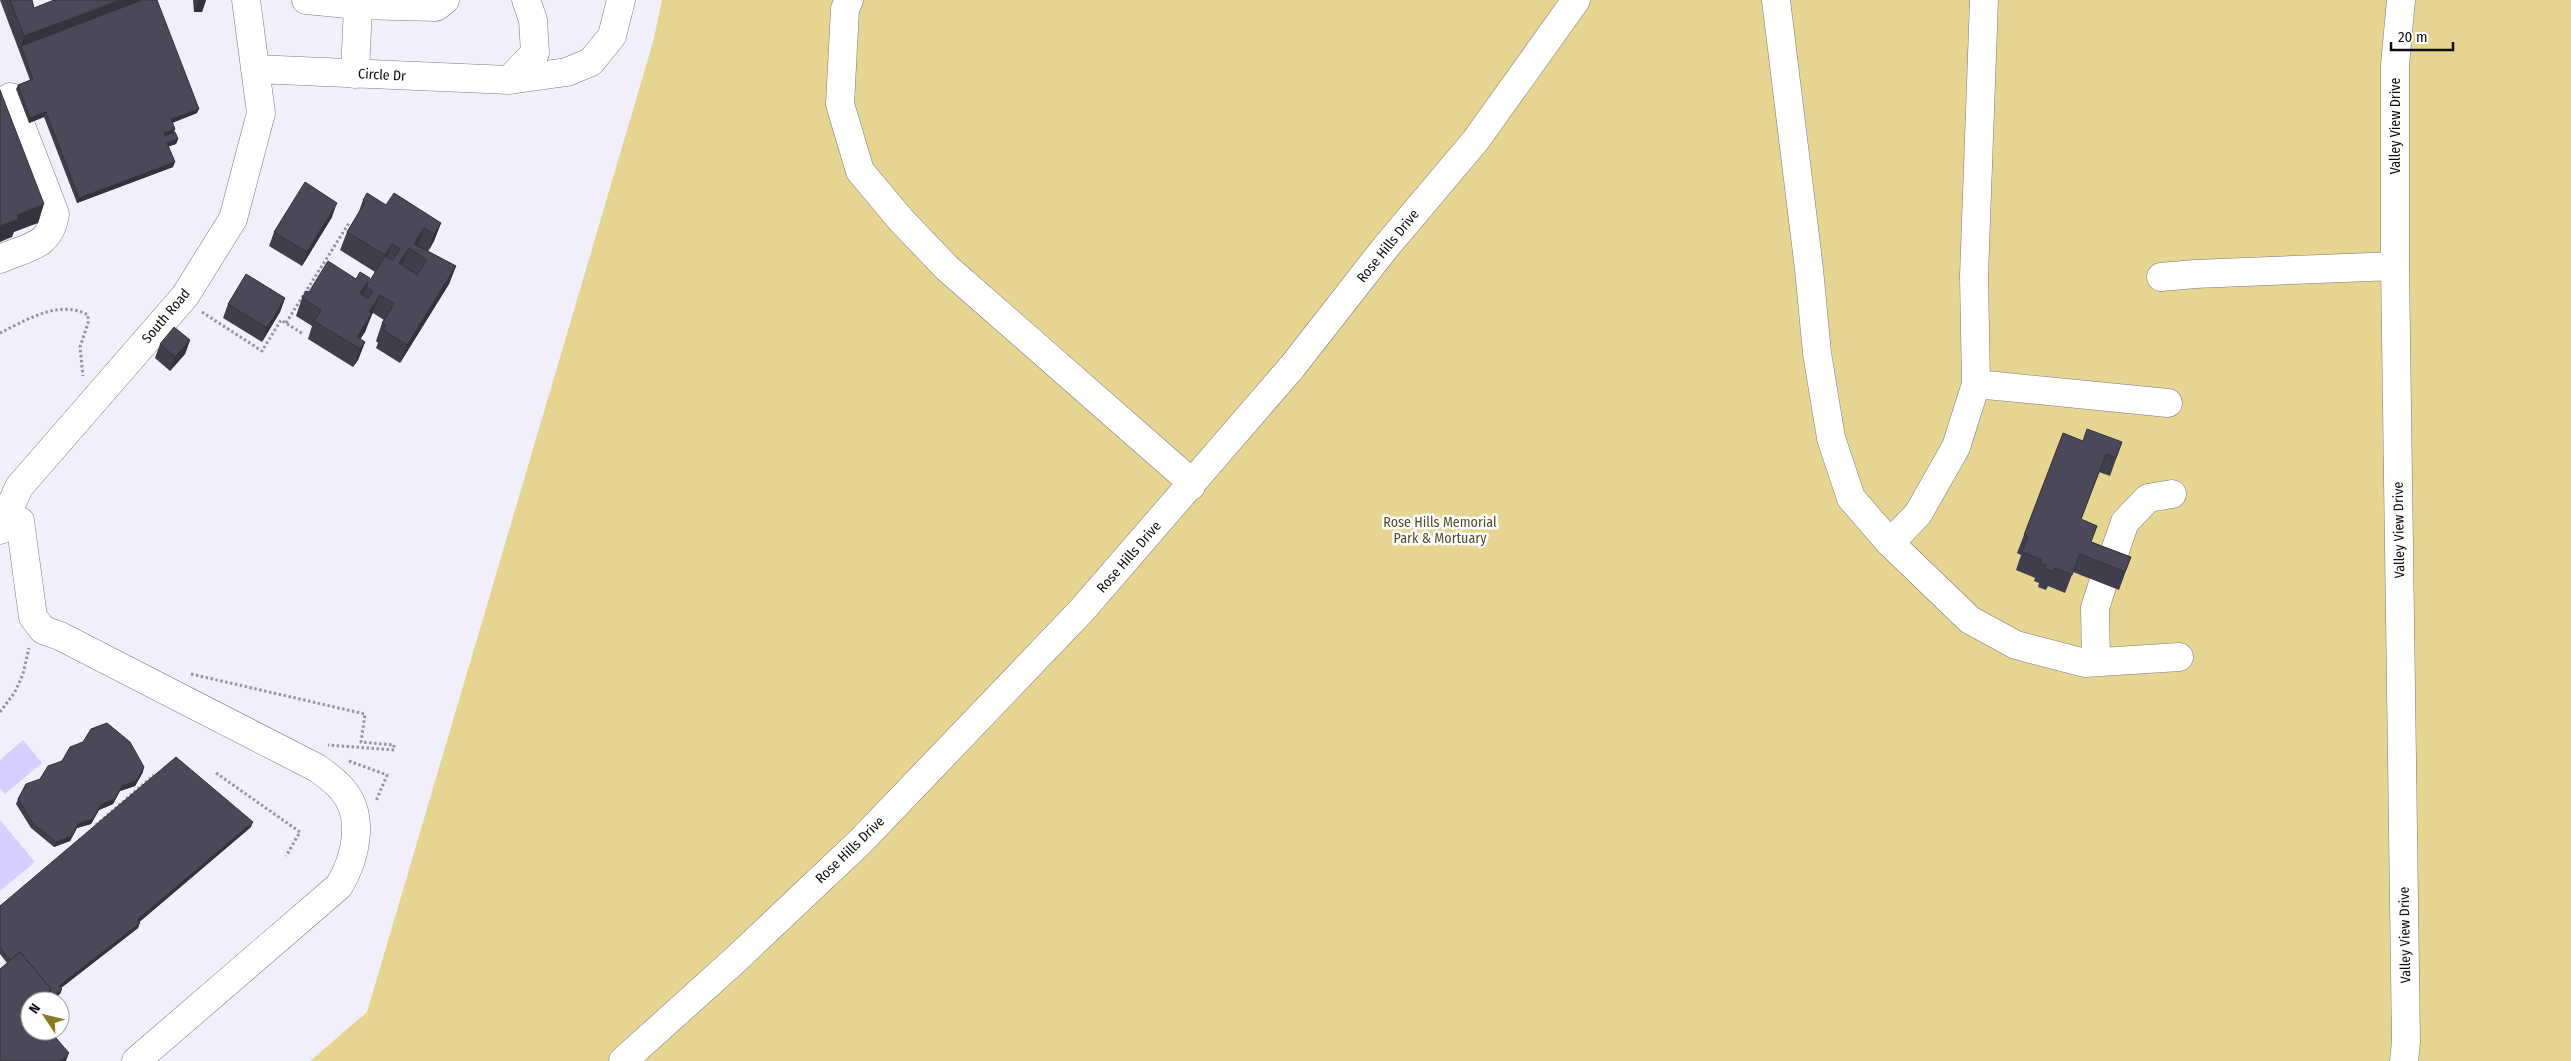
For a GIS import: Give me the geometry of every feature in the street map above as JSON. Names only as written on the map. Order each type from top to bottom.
[{"type":"street","name":"South Road","points":[[3,522],[19,487],[185,296],[233,219],[261,113],[246,0]]},
{"type":"street","points":[[306,0],[357,16],[436,7],[445,0]]},
{"type":"street","points":[[509,80],[535,53],[532,20],[526,0]]},
{"type":"street","name":"Circle Dr","points":[[255,69],[509,80],[567,72],[591,62],[612,36],[621,0]]},
{"type":"street","points":[[849,0],[845,9],[840,104],[860,171],[901,220],[946,268],[1182,474],[1191,486]]},
{"type":"street","name":"Rose Hills Drive","points":[[623,1061],[734,961],[860,841],[1052,642],[1191,486],[1292,367],[1386,248],[1476,140],[1576,0]]},
{"type":"street","points":[[1776,0],[1809,269],[1817,353],[1831,438],[1851,498],[1890,543],[1970,620],[2016,645],[2085,663],[2180,657]]},
{"type":"street","points":[[1890,543],[1918,514],[1956,447],[1976,384],[1974,276],[1984,0]]},
{"type":"street","name":"Valley View Drive","points":[[2401,0],[2395,65],[2395,266],[2406,1042],[2404,1061]]},
{"type":"street","points":[[355,74],[357,16]]},
{"type":"street","points":[[0,260],[33,246],[47,237],[53,226],[55,214],[10,98]]},
{"type":"street","points":[[2162,277],[2395,266]]},
{"type":"street","points":[[1976,384],[2168,402]]},
{"type":"street","points":[[2096,662],[2095,608],[2125,522],[2148,498],[2172,494]]},
{"type":"street","points":[[3,522],[20,521],[33,617],[43,630],[151,683],[323,773],[342,788],[354,816],[356,850],[350,869],[339,886],[136,1061]]},
{"type":"path","points":[[286,323],[349,224]]},
{"type":"path","points":[[0,332],[51,310],[72,309],[88,316],[88,323],[80,347],[82,370],[84,382],[97,395]]},
{"type":"path","points":[[199,309],[262,351],[281,320],[303,334]]},
{"type":"path","points":[[0,712],[15,692],[23,674],[30,644],[40,626]]},
{"type":"path","points":[[186,673],[365,714],[361,742],[394,745],[394,750],[325,745],[324,751]]},
{"type":"path","points":[[342,758],[387,775],[373,808]]},
{"type":"path","points":[[216,773],[300,832],[286,856]]},
{"type":"path","points":[[94,827],[154,775]]},
{"type":"green space","name":"Rose Hills Memorial Park & Mortuary","points":[[662,0],[2571,0],[2571,1061],[310,1061],[367,1012],[653,42]]},
{"type":"shaded area","points":[[23,740],[42,763],[5,794],[0,788],[0,760]]},
{"type":"shaded area","points":[[0,820],[35,862],[0,891]]},
{"type":"building","points":[[10,0],[32,0],[34,8],[54,0],[120,0],[24,36]]},
{"type":"building","points":[[142,0],[157,0],[199,109],[171,119],[175,129],[164,133],[165,136],[175,132],[178,139],[167,143],[175,162],[79,198],[46,112],[30,118],[18,85],[33,79],[21,46]]},
{"type":"building","points":[[0,90],[44,204],[17,215],[19,219],[0,226]]},
{"type":"building","points":[[305,182],[337,203],[307,252],[274,232]]},
{"type":"building","points":[[367,193],[386,205],[394,193],[441,223],[434,234],[424,228],[414,244],[456,266],[407,345],[383,330],[386,325],[382,323],[394,304],[380,295],[369,312],[372,313],[357,337],[365,342],[360,349],[314,321],[321,310],[302,298],[306,291],[309,292],[328,261],[356,279],[360,272],[370,278],[360,293],[368,299],[373,291],[366,287],[385,256],[393,260],[400,249],[392,244],[385,255],[347,232],[365,202],[363,200]],"holes":[[[409,248],[427,260],[417,275],[399,263]]]},
{"type":"building","points":[[246,274],[285,298],[267,328],[228,304]]},
{"type":"building","points":[[174,327],[190,340],[175,357],[160,344]]},
{"type":"building","points":[[2087,429],[2122,442],[2116,458],[2106,454],[2081,519],[2097,526],[2091,542],[2131,557],[2125,572],[2080,554],[2072,575],[2055,568],[2053,572],[2044,569],[2046,565],[2040,563],[2042,560],[2022,552],[2028,537],[2024,535],[2063,433],[2083,441]]},
{"type":"building","points":[[107,723],[130,742],[144,767],[136,781],[122,786],[115,799],[101,805],[93,819],[78,824],[72,836],[56,842],[33,823],[18,799],[26,784],[40,779],[48,766],[62,761],[70,747],[83,742],[91,729]]},
{"type":"building","points":[[176,757],[253,822],[137,920],[140,923],[59,986],[62,989],[60,991],[50,991],[51,989],[20,952],[11,960],[0,948],[0,906]]},
{"type":"building","points":[[20,952],[51,989],[49,991],[20,991],[20,1041],[59,1041],[69,1053],[60,1061],[0,1061],[0,969]]}]
